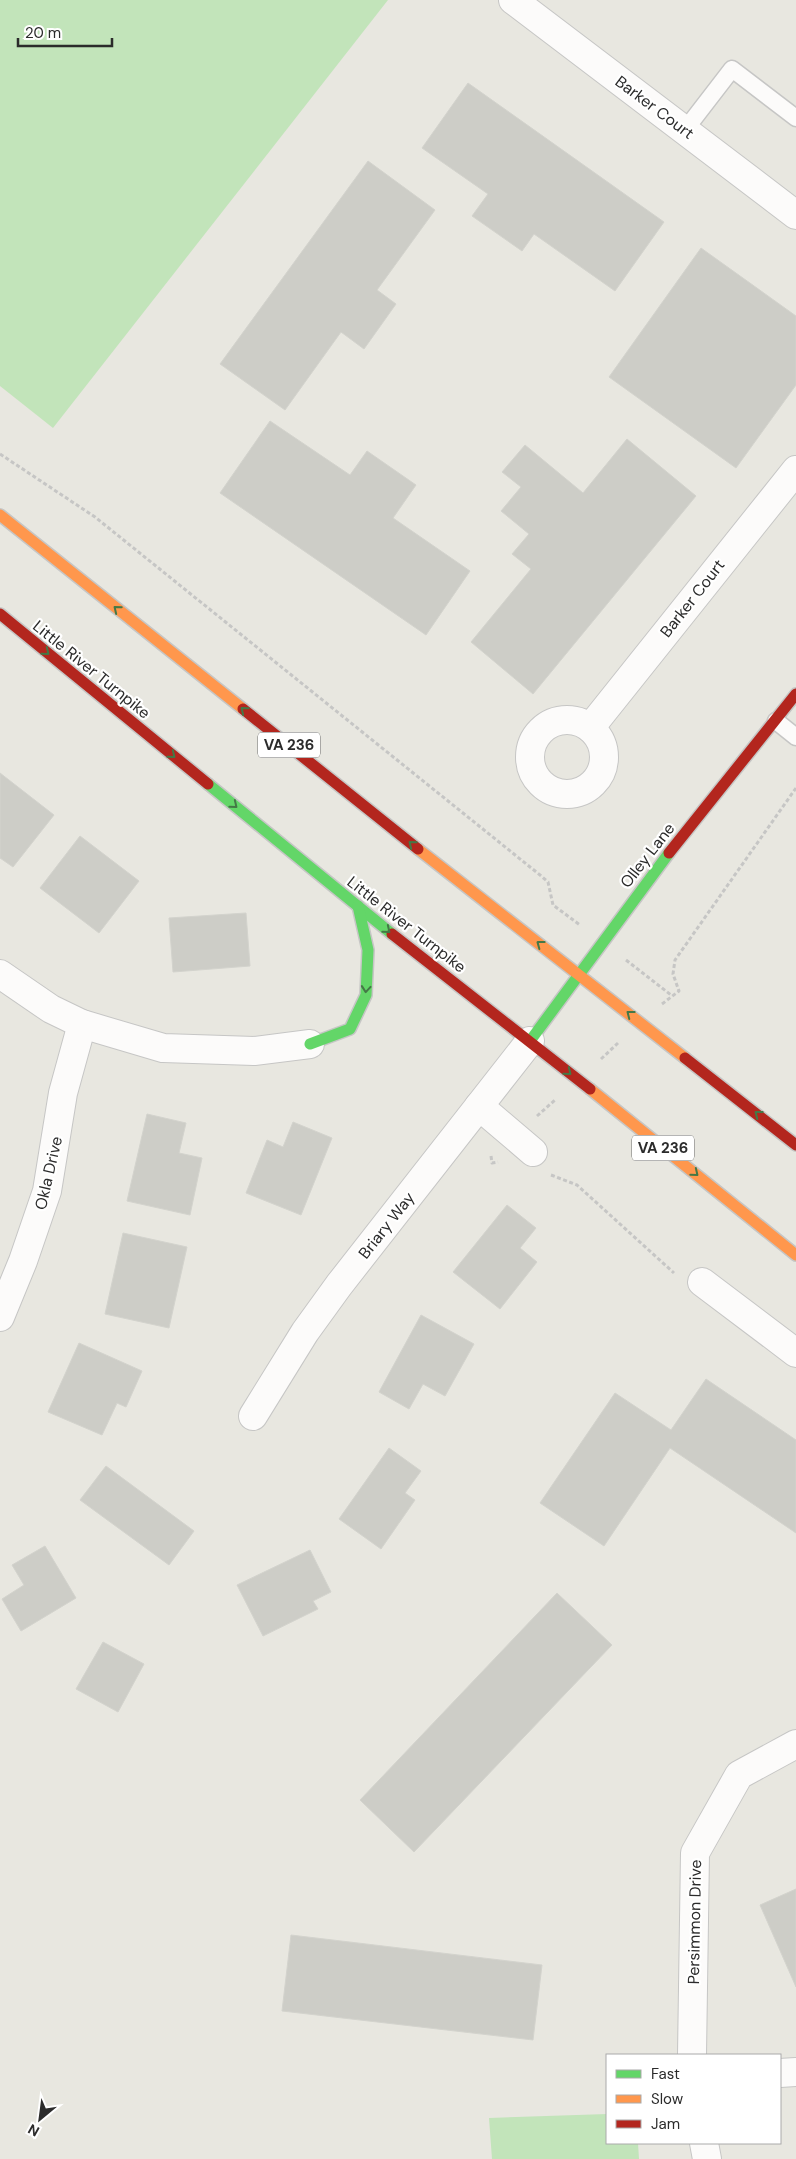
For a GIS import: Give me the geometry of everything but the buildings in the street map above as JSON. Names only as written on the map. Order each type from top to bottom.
[{"type":"main road","name":"VA 236","points":[[0,515],[506,919],[641,1022],[796,1145]]},
{"type":"main road","name":"Little River Turnpike","points":[[0,614],[358,906],[578,1079],[796,1255]]},
{"type":"main road","name":"Olley Lane","points":[[530,1041],[644,885],[796,694]]},
{"type":"main road","points":[[310,1044],[350,1029],[366,995],[368,950],[358,906]]},
{"type":"street","name":"Barker Court","points":[[513,0],[796,215]]},
{"type":"street","name":"Barker Court","points":[[590,728],[796,470]]},
{"type":"street","points":[[0,974],[51,1009],[82,1024],[163,1048],[254,1051],[310,1044]]},
{"type":"street","name":"Okla Drive","points":[[0,1317],[24,1262],[47,1191],[63,1093],[82,1024]]},
{"type":"street","name":"Briary Way","points":[[253,1416],[310,1324],[530,1041]]},
{"type":"street","points":[[479,1106],[540,1163]]},
{"type":"street","points":[[702,1282],[796,1353]]},
{"type":"street","name":"Persimmon Drive","points":[[692,2054],[695,1853],[739,1774],[796,1744]]},
{"type":"street","points":[[781,2073],[796,2072]]},
{"type":"street","points":[[704,2144],[707,2159]]},
{"type":"lane","points":[[685,130],[732,69],[796,118]]},
{"type":"lane","points":[[776,721],[796,737]]},
{"type":"path","points":[[0,454],[95,517],[540,875],[548,882],[554,905]]},
{"type":"path","points":[[531,1121],[641,1022],[679,991],[673,974],[675,960],[796,788]]},
{"type":"path","points":[[491,1157],[492,1163],[503,1163]]},
{"type":"path","points":[[540,1163],[576,1185],[688,1284],[702,1282]]},
{"type":"green space","points":[[0,0],[388,0],[53,428],[0,386]]},
{"type":"green space","points":[[606,2114],[606,2144],[638,2144],[639,2159],[492,2159],[489,2118]]},
{"type":"traffic: fast","points":[[208,784],[392,934]]},
{"type":"traffic: fast","points":[[530,1041],[669,853]]},
{"type":"traffic: fast","points":[[310,1044],[350,1029],[366,995],[368,950],[358,906]]},
{"type":"traffic: slow","points":[[0,515],[243,709]]},
{"type":"traffic: slow","points":[[418,849],[685,1058]]},
{"type":"traffic: slow","points":[[590,1089],[796,1255]]},
{"type":"traffic: jam","points":[[0,614],[208,784]]},
{"type":"traffic: jam","points":[[669,853],[796,694]]},
{"type":"traffic: jam","points":[[243,709],[418,849]]},
{"type":"traffic: jam","points":[[392,934],[590,1089]]},
{"type":"traffic: jam","points":[[685,1058],[796,1145]]}]
